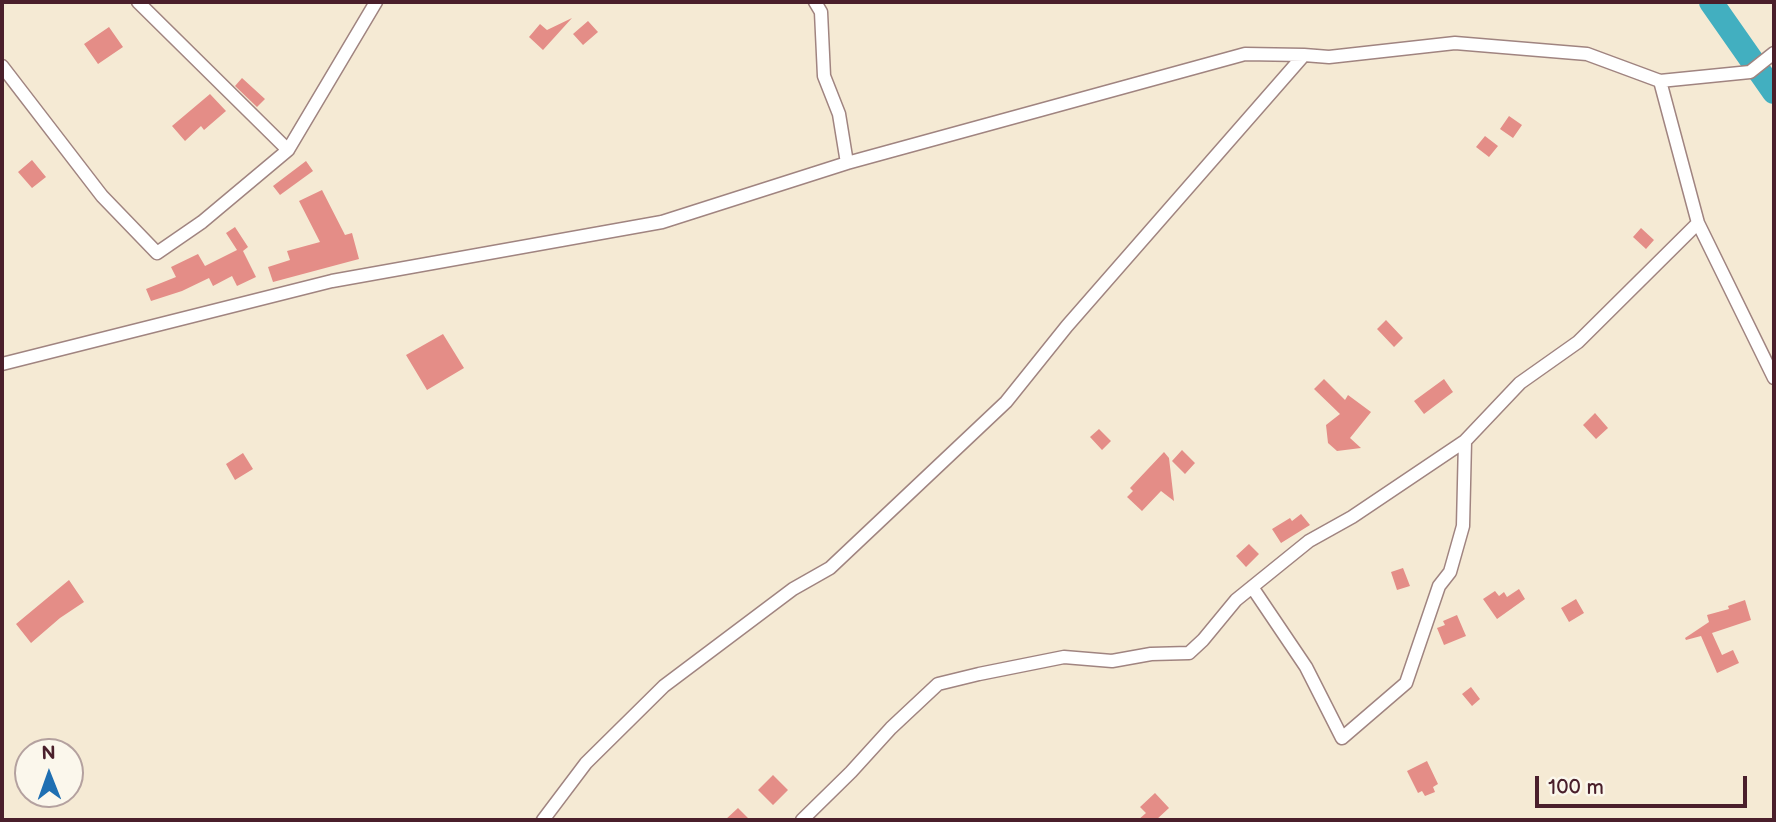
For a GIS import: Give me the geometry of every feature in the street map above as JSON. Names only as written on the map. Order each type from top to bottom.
[{"type":"street","points":[[138,2],[288,150]]},
{"type":"street","points":[[2,66],[102,196],[157,253],[202,222],[288,150],[376,2]]},
{"type":"street","points":[[815,2],[821,12],[824,76],[839,114],[847,163]]},
{"type":"street","points":[[2,364],[332,281],[662,222],[847,163],[1245,54],[1329,57],[1455,43],[1587,54],[1660,81],[1750,72],[1774,53]]},
{"type":"street","points":[[543,820],[586,762],[664,686],[793,589],[830,568],[1006,401],[1067,326],[1304,55]]},
{"type":"street","points":[[1660,81],[1698,223],[1774,379]]},
{"type":"street","points":[[802,820],[891,728],[938,684],[1064,657],[1112,661],[1152,654],[1189,653],[1236,600],[1309,541],[1352,517],[1465,441],[1520,383],[1578,342],[1698,223]]},
{"type":"street","points":[[1252,587],[1306,667],[1342,738],[1406,683],[1439,586],[1450,572],[1463,526],[1465,441]]},
{"type":"building","points":[[572,18],[543,50],[529,37],[540,24],[547,30]]},
{"type":"building","points":[[588,21],[598,32],[583,45],[573,34]]},
{"type":"building","points":[[109,27],[123,47],[98,64],[84,44]]},
{"type":"building","points":[[242,78],[265,99],[257,107],[235,86]]},
{"type":"building","points":[[210,94],[226,111],[204,130],[201,126],[185,141],[172,126]]},
{"type":"building","points":[[1509,116],[1522,125],[1513,138],[1500,129]]},
{"type":"building","points":[[1485,136],[1498,146],[1489,157],[1476,147]]},
{"type":"building","points":[[32,160],[46,177],[32,188],[18,172]]},
{"type":"building","points":[[306,161],[313,171],[280,195],[273,186]]},
{"type":"building","points":[[322,190],[345,235],[352,233],[359,259],[273,282],[268,267],[290,260],[287,251],[320,242],[299,201]]},
{"type":"building","points":[[235,227],[248,247],[243,251],[256,277],[237,286],[232,276],[213,286],[209,278],[182,291],[151,301],[146,289],[176,277],[171,267],[198,254],[205,266],[237,250],[226,233]]},
{"type":"building","points":[[1641,228],[1654,240],[1646,249],[1633,237]]},
{"type":"building","points":[[1386,320],[1403,338],[1394,347],[1377,329]]},
{"type":"building","points":[[443,334],[464,368],[427,390],[406,355]]},
{"type":"building","points":[[1324,379],[1345,400],[1348,395],[1371,412],[1350,438],[1361,448],[1337,451],[1328,443],[1326,425],[1340,414],[1314,389]]},
{"type":"building","points":[[1444,379],[1453,392],[1424,414],[1414,401]]},
{"type":"building","points":[[1595,413],[1608,428],[1596,439],[1583,425]]},
{"type":"building","points":[[1099,429],[1111,441],[1102,450],[1090,437]]},
{"type":"building","points":[[1182,450],[1195,463],[1185,474],[1172,461]]},
{"type":"building","points":[[1164,452],[1169,458],[1174,501],[1161,491],[1142,511],[1127,497],[1133,491],[1130,488]]},
{"type":"building","points":[[243,453],[253,469],[235,480],[226,464]]},
{"type":"building","points":[[1301,514],[1310,525],[1281,543],[1272,529]]},
{"type":"building","points":[[1249,544],[1259,554],[1246,567],[1236,556]]},
{"type":"building","points":[[1403,568],[1410,586],[1397,590],[1391,572]]},
{"type":"building","points":[[69,580],[84,602],[31,643],[16,624]]},
{"type":"building","points":[[1519,589],[1525,599],[1497,619],[1483,599],[1495,591],[1499,596],[1504,592],[1507,597]]},
{"type":"building","points":[[1576,599],[1584,613],[1569,622],[1561,608]]},
{"type":"building","points":[[1745,600],[1751,620],[1712,633],[1722,655],[1733,650],[1739,663],[1717,673],[1701,636],[1686,640],[1685,638],[1709,622],[1707,615],[1729,609],[1728,606]]},
{"type":"building","points":[[1457,615],[1466,636],[1444,645],[1437,628],[1445,625],[1443,621]]},
{"type":"building","points":[[1471,687],[1480,699],[1472,706],[1462,694]]},
{"type":"building","points":[[1427,761],[1438,784],[1433,787],[1435,792],[1425,796],[1422,791],[1418,793],[1407,771]]},
{"type":"building","points":[[773,775],[788,790],[773,805],[758,790]]},
{"type":"building","points":[[1155,793],[1169,808],[1156,820],[1138,820],[1146,813],[1140,807]]},
{"type":"building","points":[[738,808],[750,820],[725,820]]},
{"type":"waterway","points":[[1711,2],[1774,92]]}]
